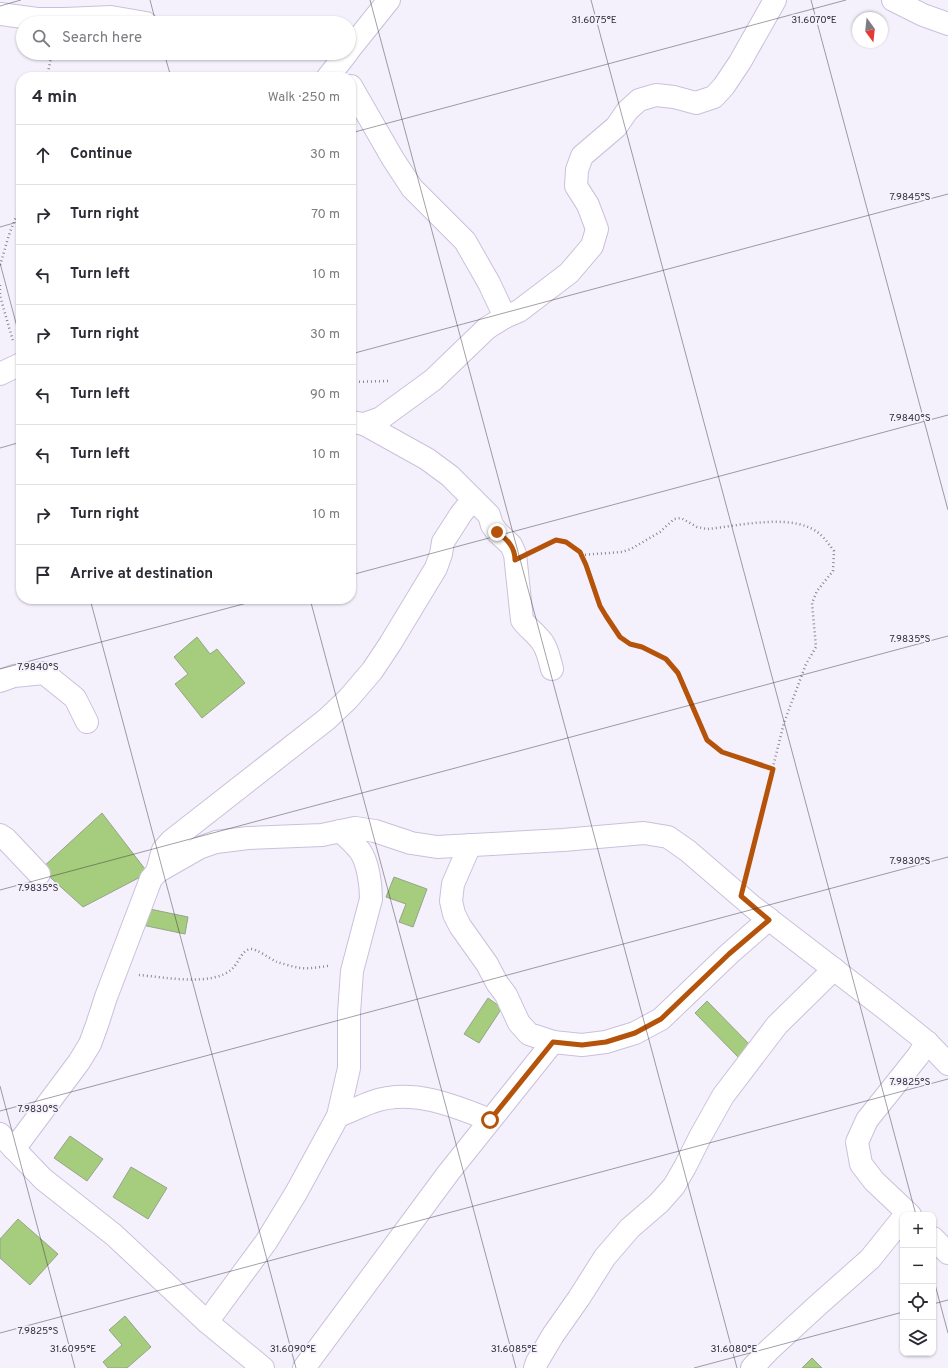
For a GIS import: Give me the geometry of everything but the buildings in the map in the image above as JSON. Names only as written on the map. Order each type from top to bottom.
[{"type":"street","points":[[356,43],[388,0]]},
{"type":"street","points":[[358,423],[381,418],[413,396],[453,362],[487,328],[519,310],[569,272],[592,246],[597,229],[588,204],[576,186],[577,170],[582,156],[616,127],[627,111],[639,100],[656,95],[674,97],[696,103],[714,97],[724,86],[740,62],[774,0]]},
{"type":"street","points":[[894,0],[923,15],[948,24]]},
{"type":"street","points":[[0,14],[16,16]]},
{"type":"street","points":[[356,95],[393,160],[412,188],[465,241],[490,283],[505,317]]},
{"type":"street","points":[[0,374],[16,366]]},
{"type":"street","points":[[358,423],[427,459],[450,476],[489,516],[492,525],[497,532],[506,538],[515,554],[522,620],[527,627],[539,637],[544,645],[552,669]]},
{"type":"street","points":[[157,872],[164,850],[171,841],[327,719],[348,699],[372,671],[405,622],[436,568],[443,542],[461,514],[473,499]]},
{"type":"street","points":[[0,681],[14,676],[44,673],[75,698],[87,722]]},
{"type":"street","points":[[264,1368],[207,1322],[114,1236],[43,1179],[7,1141],[79,1062],[90,1044],[115,972],[151,879],[157,872],[199,848],[216,842],[248,838],[322,835],[355,828],[375,831],[411,843],[437,847],[562,840],[644,833],[668,837],[688,850],[769,920],[834,968],[927,1042],[948,1064]]},
{"type":"street","points":[[207,1322],[266,1242],[296,1193],[338,1116],[349,1068],[349,1013],[352,971],[371,899],[371,887],[368,870],[361,852],[340,831]]},
{"type":"street","points":[[0,835],[6,839],[39,874]]},
{"type":"street","points":[[470,845],[453,884],[451,901],[454,914],[460,926],[488,964],[497,983],[506,995],[519,1023],[529,1034],[553,1042],[582,1045],[606,1042],[635,1033],[661,1019],[729,954],[769,920]]},
{"type":"street","points":[[535,1368],[553,1335],[605,1257],[630,1228],[659,1202],[674,1186],[723,1096],[777,1025],[834,968]]},
{"type":"street","points":[[304,1368],[412,1221],[490,1120],[553,1042]]},
{"type":"street","points":[[903,1212],[874,1181],[861,1164],[857,1142],[867,1120],[918,1056],[927,1042]]},
{"type":"street","points":[[338,1116],[373,1101],[396,1096],[420,1097],[456,1106],[490,1120]]},
{"type":"street","points":[[752,1368],[818,1304],[870,1259],[900,1222]]},
{"type":"street","points":[[936,1241],[948,1253]]},
{"type":"path","points":[[48,72],[51,60]]},
{"type":"path","points":[[0,265],[16,218]]},
{"type":"path","points":[[0,285],[0,296],[14,344]]},
{"type":"path","points":[[581,555],[622,552],[660,532],[674,519],[681,518],[697,528],[707,529],[775,522],[797,523],[810,528],[822,536],[834,551],[832,571],[817,591],[812,603],[816,647],[806,664],[784,723],[741,896]]},
{"type":"path","points":[[515,560],[556,540],[566,542],[580,552],[600,606],[620,637],[630,644],[642,647],[666,659],[674,668],[707,740],[722,752],[773,769]]},
{"type":"path","points":[[115,972],[178,979],[213,978],[222,976],[232,969],[244,952],[249,949],[277,962],[301,968],[331,966],[352,971]]},
{"type":"route","points":[[490,1120],[553,1042],[582,1045],[606,1042],[635,1033],[661,1019],[729,954],[769,920],[741,896],[773,769],[722,752],[707,740],[678,673],[666,659],[642,647],[630,644],[620,637],[600,606],[580,552],[566,542],[556,540],[515,560],[515,554],[511,545],[506,538],[497,532]]}]
